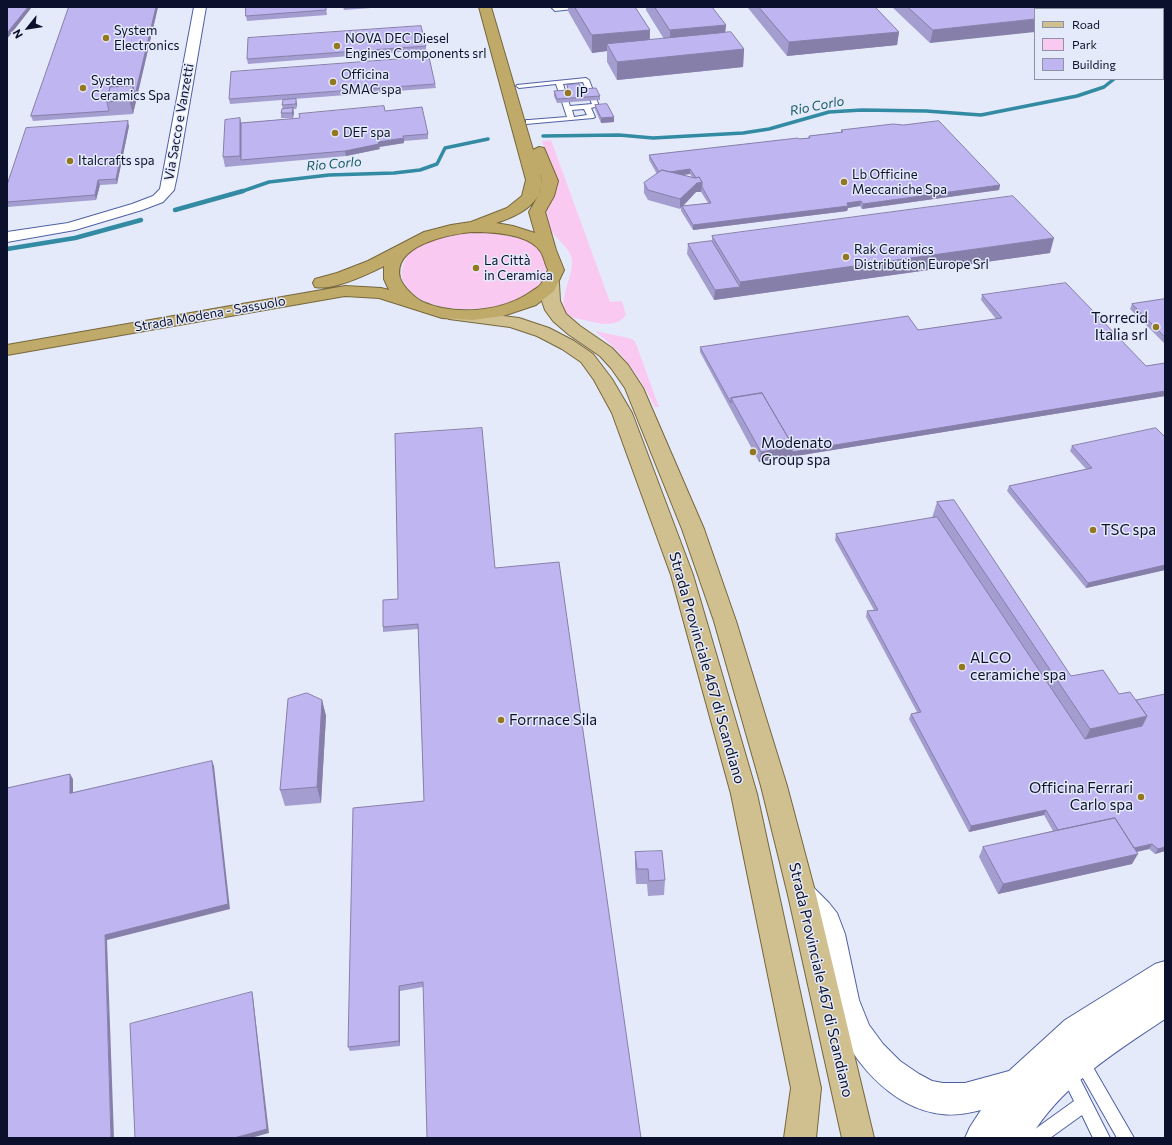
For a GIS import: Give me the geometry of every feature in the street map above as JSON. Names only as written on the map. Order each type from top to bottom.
[{"type":"highway","points":[[453,229],[489,221],[511,212],[529,198],[534,180],[485,7]]},
{"type":"highway","points":[[494,7],[529,122],[550,181],[546,196],[537,212],[548,250]]},
{"type":"highway","name":"Strada Provinciale 467 di Scandiano","points":[[490,227],[515,231],[535,239],[548,250],[555,263],[555,274],[551,283],[541,294],[523,305],[502,312],[476,315],[450,314],[433,311],[413,303],[401,294],[392,282],[391,269],[394,262],[404,249],[415,242],[432,234],[453,229],[490,227]]},
{"type":"highway","name":"Strada Modena - Sassuolo","points":[[7,338],[323,282],[347,276],[366,269],[404,249]]},
{"type":"highway","name":"Strada Modena - Sassuolo","points":[[7,350],[345,291],[381,293],[413,303]]},
{"type":"main road","name":"Strada Provinciale 467 di Scandiano","points":[[551,283],[551,301],[557,315],[564,323],[595,342],[606,352],[620,367],[634,388],[693,529],[725,621],[774,786],[802,895],[858,1138]]},
{"type":"main road","name":"Strada Provinciale 467 di Scandiano","points":[[450,314],[512,322],[543,332],[568,345],[587,358],[603,379],[622,413],[682,575],[744,794],[806,1088],[800,1138]]},
{"type":"street","name":"Via Sacco e Vanzetti","points":[[7,237],[70,227],[113,215],[158,199],[167,190],[200,7]]},
{"type":"street","points":[[802,895],[826,921],[843,994],[852,1025],[870,1052],[890,1074],[907,1085],[932,1097],[959,1098],[991,1093],[1018,1084]]},
{"type":"street","points":[[981,1138],[1018,1084],[1076,1030],[1165,974]]},
{"type":"street","points":[[1022,1137],[1041,1095],[1069,1076],[1100,1045],[1165,1002]]},
{"type":"lane","points":[[554,7],[554,9],[573,7]]},
{"type":"lane","points":[[519,86],[586,80],[596,106],[568,108]]},
{"type":"lane","points":[[559,82],[571,119]]},
{"type":"lane","points":[[529,122],[591,117],[587,107]]},
{"type":"lane","points":[[1098,1136],[1084,1104],[1069,1076],[1085,1067],[1126,1138]]},
{"type":"lane","points":[[1022,1137],[1084,1104]]},
{"type":"green space","points":[[551,140],[610,302],[622,301],[626,315],[617,322],[602,324],[574,318],[567,313],[564,307],[564,299],[572,263],[569,251],[550,230],[546,219],[547,209],[554,190],[555,181],[542,141]]},
{"type":"green space","points":[[481,231],[503,233],[525,240],[535,246],[541,253],[545,261],[546,269],[544,277],[532,292],[509,303],[478,309],[461,309],[429,303],[416,296],[404,284],[402,276],[403,266],[407,256],[415,248],[424,242],[435,238],[459,233]]},
{"type":"green space","points":[[595,331],[629,338],[635,341],[659,407],[655,407],[643,385],[623,357]]},
{"type":"building","points":[[7,7],[28,7],[7,33]]},
{"type":"building","name":"System Electronics","points":[[69,7],[156,7],[135,95],[133,86],[110,87],[107,102],[109,111],[31,116]]},
{"type":"building","points":[[246,7],[326,7],[326,10],[246,16]]},
{"type":"building","points":[[575,7],[635,7],[650,30],[592,35]]},
{"type":"building","points":[[655,7],[712,7],[726,25],[670,30]]},
{"type":"building","points":[[759,7],[875,7],[899,32],[789,42]]},
{"type":"building","points":[[908,7],[1035,8],[1034,19],[933,30]]},
{"type":"building","points":[[1134,7],[1165,7],[1165,26],[1164,8]]},
{"type":"building","name":"NOVA DEC Diesel Engines Components srl","points":[[421,26],[426,46],[247,59],[248,38]]},
{"type":"building","points":[[731,32],[744,49],[617,62],[607,44]]},
{"type":"building","name":"Officina SMAC spa","points":[[429,57],[435,84],[229,99],[231,72]]},
{"type":"building","points":[[579,84],[582,89],[596,88],[600,96],[557,99],[554,91],[568,90],[567,85]]},
{"type":"building","points":[[133,86],[129,100],[107,102],[110,87]]},
{"type":"building","points":[[296,99],[296,104],[282,105],[283,100]]},
{"type":"building","points":[[607,104],[614,117],[601,118],[595,105]]},
{"type":"building","name":"DEF spa","points":[[384,106],[385,111],[422,107],[428,134],[403,136],[404,138],[378,142],[379,144],[345,151],[241,160],[241,123],[300,118],[299,114]]},
{"type":"building","points":[[293,108],[292,113],[281,113],[282,109]]},
{"type":"building","points":[[240,118],[240,156],[223,157],[225,120]]},
{"type":"building","name":"Italcrafts spa","points":[[128,121],[116,179],[98,180],[95,195],[7,202],[7,185],[26,128]]},
{"type":"building","name":"Lb Officine Meccaniche Spa","points":[[939,121],[1000,185],[863,204],[861,201],[847,203],[848,206],[693,225],[682,206],[711,203],[702,187],[702,182],[699,177],[696,178],[690,169],[670,172],[662,170],[659,172],[649,155],[798,138],[810,138],[809,136],[843,132],[841,130],[893,124],[903,125]]},
{"type":"building","points":[[662,170],[695,178],[699,177],[702,182],[697,183],[680,199],[648,190],[644,183]]},
{"type":"building","points":[[1013,196],[1054,238],[740,282],[712,236]]},
{"type":"building","points":[[712,241],[740,287],[715,290],[688,244]]},
{"type":"building","points":[[1066,283],[1146,366],[1165,363],[1165,391],[792,452],[793,446],[762,393],[731,398],[731,403],[700,347],[908,316],[918,330],[1002,318],[982,295]]},
{"type":"building","name":"Torrecid Italia srl","points":[[1165,299],[1165,337],[1132,304]]},
{"type":"building","points":[[762,393],[793,446],[761,452],[731,398]]},
{"type":"building","name":"Forrnace Sila","points":[[482,428],[495,568],[559,562],[641,1138],[427,1138],[423,982],[399,986],[399,1041],[348,1047],[353,808],[424,801],[418,624],[383,627],[383,600],[398,599],[395,434]]},
{"type":"building","points":[[1156,428],[1165,437],[1165,565],[1088,583],[1009,486],[1092,468],[1072,446]]},
{"type":"building","points":[[954,500],[1071,676],[1103,670],[1119,694],[1130,692],[1147,716],[1090,729],[937,502]]},
{"type":"building","name":"ALCO ceramiche spa","points":[[937,517],[1085,739],[1142,726],[1147,716],[1136,700],[1165,694],[1165,847],[1158,849],[1152,844],[1134,848],[1115,818],[1058,830],[1046,810],[971,826],[911,714],[921,712],[867,611],[878,610],[836,534]]},
{"type":"building","points":[[307,693],[322,700],[317,787],[280,790],[288,699]]},
{"type":"building","points":[[212,761],[228,904],[105,935],[111,1138],[7,1138],[7,788],[70,774],[70,793]]},
{"type":"building","points":[[1115,818],[1138,854],[1003,884],[983,847]]},
{"type":"building","points":[[662,851],[665,880],[649,881],[648,869],[637,869],[635,852]]},
{"type":"building","points":[[252,992],[267,1129],[234,1138],[135,1138],[130,1024]]},
{"type":"waterway","name":"Rio Corlo","points":[[543,136],[619,135],[653,138],[743,133],[769,129],[829,112],[862,110],[926,111],[981,115],[1077,96],[1104,87],[1113,80]]},
{"type":"waterway","name":"Rio Corlo","points":[[242,191],[269,182],[329,175],[394,173],[420,170],[437,164],[445,148],[488,139]]},
{"type":"waterway","name":"Rio Corlo","points":[[175,210],[242,191]]},
{"type":"waterway","name":"Rio Corlo","points":[[7,249],[75,238],[141,220]]},
{"type":"place","name":"System Electronics","points":[[106,38]]},
{"type":"place","name":"NOVA DEC Diesel Engines Components srl","points":[[337,46]]},
{"type":"place","name":"Officina SMAC spa","points":[[333,82]]},
{"type":"place","name":"System Ceramics Spa","points":[[83,88]]},
{"type":"place","name":"IP","points":[[568,93]]},
{"type":"place","name":"DEF spa","points":[[335,133]]},
{"type":"place","name":"Italcrafts spa","points":[[70,161]]},
{"type":"place","name":"Lb Officine Meccaniche Spa","points":[[844,182]]},
{"type":"place","name":"Rak Ceramics Distribution Europe Srl","points":[[846,257]]},
{"type":"place","name":"La Città in Ceramica","points":[[476,268]]},
{"type":"place","name":"Torrecid Italia srl","points":[[1156,327]]},
{"type":"place","name":"Modenato Group spa","points":[[753,452]]},
{"type":"place","name":"TSC spa","points":[[1093,530]]},
{"type":"place","name":"ALCO ceramiche spa","points":[[962,667]]},
{"type":"place","name":"Forrnace Sila","points":[[501,720]]},
{"type":"place","name":"Officina Ferrari Carlo spa","points":[[1141,797]]}]
